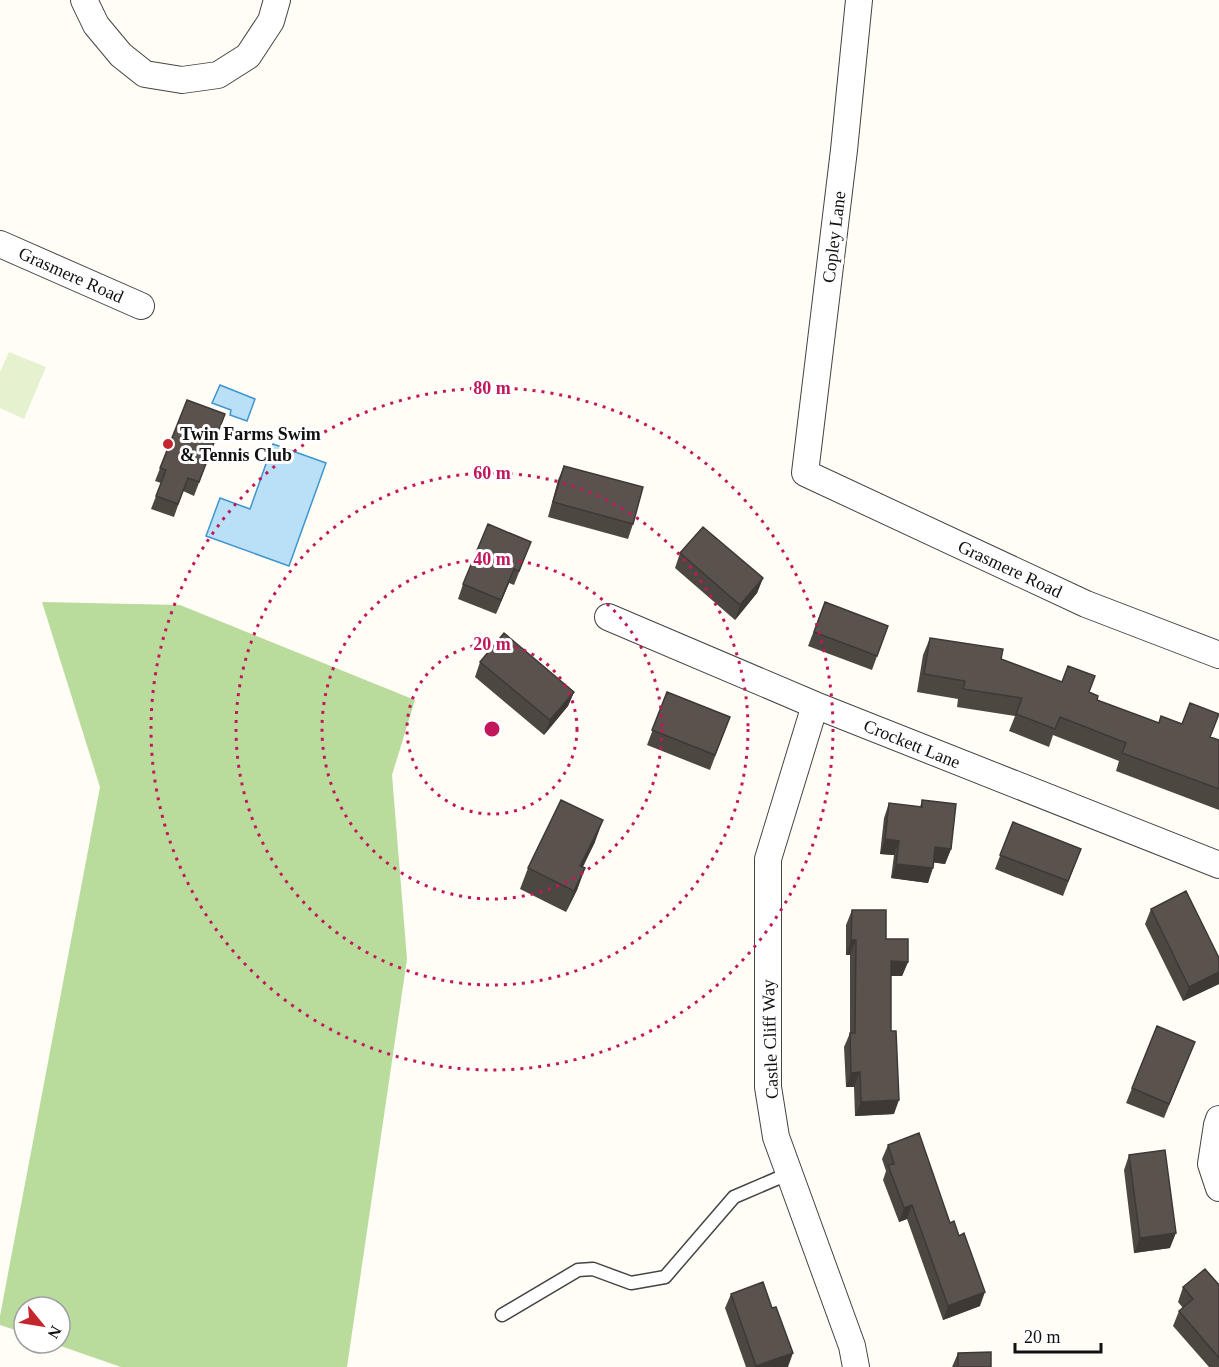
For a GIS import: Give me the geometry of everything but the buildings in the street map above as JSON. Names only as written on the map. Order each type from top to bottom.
[{"type":"street","points":[[84,0],[96,25],[121,55],[145,74],[182,80],[218,75],[248,56],[271,21],[277,0]]},
{"type":"street","name":"Copley Lane","points":[[805,473],[844,150],[859,0]]},
{"type":"street","name":"Grasmere Road","points":[[0,244],[141,306]]},
{"type":"street","name":"Grasmere Road","points":[[805,473],[1086,604],[1219,655]]},
{"type":"street","name":"Crockett Lane","points":[[608,617],[815,705],[1219,866]]},
{"type":"street","name":"Castle Cliff Way","points":[[815,705],[768,859],[768,1087],[776,1137],[852,1346],[856,1367]]},
{"type":"street","points":[[1219,1119],[1211,1164],[1219,1188]]},
{"type":"lane","points":[[502,1315],[578,1270],[593,1269],[631,1283],[665,1277],[734,1197],[790,1173]]},
{"type":"green space","points":[[9,352],[46,367],[24,419],[0,408],[0,372]]},
{"type":"green space","points":[[42,602],[180,605],[415,700],[392,775],[407,959],[347,1367],[121,1367],[72,1350],[72,1295],[12,1295],[12,1329],[0,1325],[100,787]]},
{"type":"water","points":[[220,385],[255,399],[247,421],[230,415],[231,410],[212,403]]},
{"type":"water","points":[[273,444],[326,463],[289,566],[206,536],[220,498],[250,509]]},
{"type":"place","name":"Twin Farms Swim & Tennis Club","points":[[168,444]]}]
